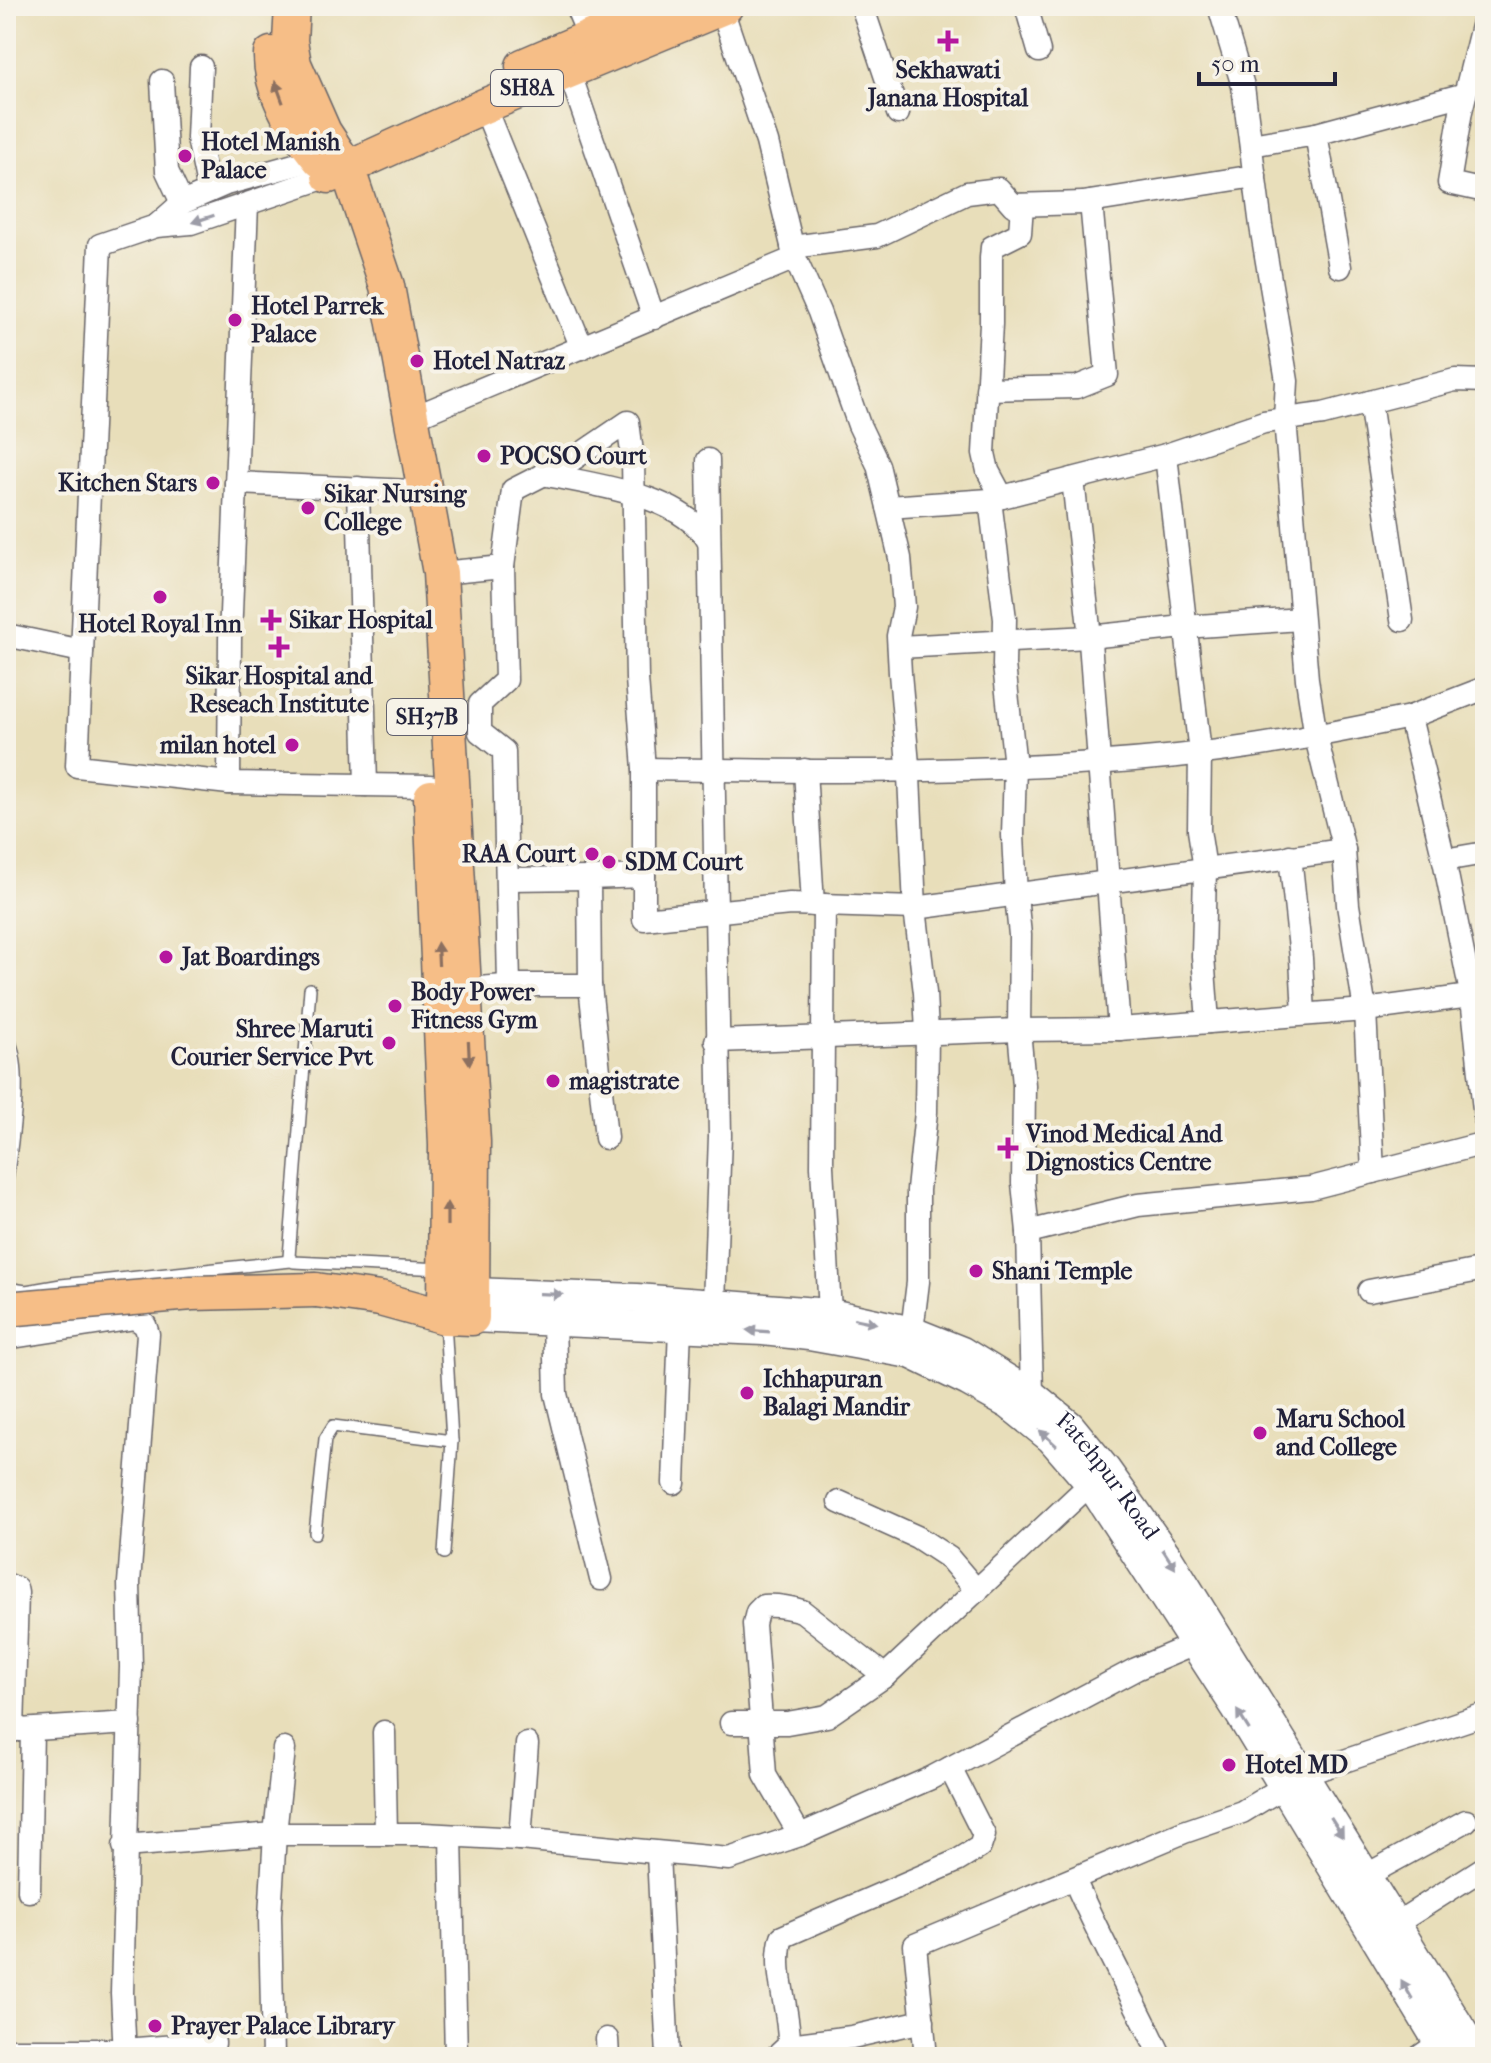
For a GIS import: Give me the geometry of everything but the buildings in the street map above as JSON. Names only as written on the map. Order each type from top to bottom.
[{"type":"main road","points":[[275,6],[271,27],[271,67],[288,115],[308,146],[333,163]]},
{"type":"main road","points":[[292,6],[290,41],[294,64],[324,132],[333,163]]},
{"type":"main road","name":"SH8A","points":[[333,163],[582,21],[663,6]]},
{"type":"main road","name":"SH8A","points":[[333,163],[484,106],[723,7]]},
{"type":"main road","name":"SH37B","points":[[333,163],[387,286],[440,573],[473,1142],[456,1298]]},
{"type":"main road","name":"SH37B","points":[[333,163],[368,267],[419,540],[446,1145],[456,1298]]},
{"type":"main road","points":[[6,1309],[192,1293],[316,1290],[380,1299],[456,1298]]},
{"type":"street","points":[[862,6],[898,113]]},
{"type":"street","points":[[1026,6],[1039,51]]},
{"type":"street","points":[[1219,6],[1243,86],[1287,381],[1285,419],[1307,679],[1316,737],[1344,850],[1348,905],[1365,1010],[1373,1172]]},
{"type":"street","points":[[723,7],[767,142],[794,253],[827,333],[859,425],[878,465],[900,558],[904,607],[899,647],[915,908],[927,1033],[926,1112],[918,1190],[918,1282],[912,1331]]},
{"type":"street","points":[[1485,14],[1465,94],[1449,183],[1485,191]]},
{"type":"street","points":[[201,67],[198,138],[209,191]]},
{"type":"street","points":[[569,71],[654,318]]},
{"type":"street","points":[[162,81],[167,171],[182,203]]},
{"type":"street","points":[[1251,145],[1316,134],[1465,94]]},
{"type":"street","points":[[484,106],[582,348]]},
{"type":"street","points":[[1316,134],[1340,267]]},
{"type":"street","points":[[156,226],[182,203],[209,191],[333,163]]},
{"type":"street","points":[[333,163],[247,204],[191,223],[156,226],[100,245],[77,766],[229,783],[430,786]]},
{"type":"street","points":[[412,418],[654,318],[794,253],[877,236],[967,193],[999,189],[1013,205],[1091,202],[1255,176]]},
{"type":"street","points":[[987,389],[1077,387],[1107,375],[1091,202]]},
{"type":"street","points":[[229,783],[230,639],[247,204]]},
{"type":"street","points":[[1022,205],[1020,233],[992,247],[984,453],[996,499],[1005,619],[1004,665],[1015,766],[1013,835],[1020,935],[1019,1030],[1024,1085],[1023,1183],[1028,1232],[1032,1394]]},
{"type":"street","points":[[888,507],[996,499],[1166,455],[1264,422],[1323,414],[1455,380],[1485,381]]},
{"type":"street","points":[[1370,402],[1402,620]]},
{"type":"street","points":[[509,985],[504,751],[480,732],[480,704],[506,680],[503,567],[513,490],[572,460],[628,422],[634,495],[637,679],[644,769],[644,919],[790,904],[915,908],[1344,850]]},
{"type":"street","points":[[1166,455],[1200,753],[1199,830],[1205,869],[1203,956],[1208,1022]]},
{"type":"street","points":[[708,460],[720,1136],[714,1304]]},
{"type":"street","points":[[543,474],[634,495],[681,513],[703,531],[709,542]]},
{"type":"street","points":[[1073,479],[1089,637],[1119,1029]]},
{"type":"street","points":[[236,483],[412,491]]},
{"type":"street","points":[[358,488],[366,785]]},
{"type":"street","points":[[440,573],[503,567]]},
{"type":"street","points":[[899,647],[1089,637],[1301,619]]},
{"type":"street","points":[[6,635],[82,651]]},
{"type":"street","points":[[644,769],[908,772],[1200,753],[1316,737],[1410,717],[1485,688]]},
{"type":"street","points":[[1410,717],[1478,996],[1485,1119]]},
{"type":"street","points":[[805,770],[819,905],[825,1037],[822,1166],[830,1313]]},
{"type":"street","points":[[1444,860],[1485,853]]},
{"type":"street","points":[[1290,856],[1304,1014]]},
{"type":"street","points":[[508,879],[644,876]]},
{"type":"street","points":[[589,878],[590,985],[606,1138]]},
{"type":"street","points":[[466,989],[509,985],[590,985]]},
{"type":"street","points":[[716,1041],[1119,1029],[1365,1010],[1478,996]]},
{"type":"street","points":[[1028,1232],[1138,1205],[1311,1188],[1485,1143]]},
{"type":"street","points":[[1369,1291],[1485,1269]]},
{"type":"street","points":[[131,1277],[135,1318]]},
{"type":"street","name":"Fatehpur Road","points":[[456,1298],[578,1295],[830,1313],[912,1331],[962,1351],[1032,1394],[1070,1425],[1098,1476],[1167,1555],[1206,1640],[1294,1779],[1367,1875],[1479,2057]]},
{"type":"street","points":[[456,1298],[554,1322],[809,1336],[910,1354],[1009,1405],[1098,1476],[885,1676],[827,1716],[787,1723],[731,1723]]},
{"type":"street","points":[[6,1338],[135,1318],[145,1325],[148,1334],[129,1583],[130,1723],[122,1993],[124,2054]]},
{"type":"street","points":[[554,1322],[556,1394],[601,1579]]},
{"type":"street","points":[[674,1483],[680,1327]]},
{"type":"street","points":[[839,1502],[917,1537],[949,1558],[977,1591]]},
{"type":"street","points":[[6,1584],[16,1588],[17,1593],[17,1730],[29,1891]]},
{"type":"street","points":[[800,1835],[765,1775],[754,1624],[757,1612],[763,1606],[802,1611],[885,1676]]},
{"type":"street","points":[[124,1846],[275,1834],[386,1834],[520,1839],[729,1859],[800,1835],[950,1768],[1136,1669],[1206,1640]]},
{"type":"street","points":[[926,2057],[915,1945],[1184,1832],[1242,1812],[1294,1779],[1485,1714]]},
{"type":"street","points":[[17,1730],[130,1723]]},
{"type":"street","points":[[384,1732],[386,1834]]},
{"type":"street","points":[[520,1839],[527,1744]]},
{"type":"street","points":[[273,2057],[270,1916],[284,1749]]},
{"type":"street","points":[[923,2021],[782,2051],[786,2002],[777,1954],[782,1937],[957,1861],[980,1847],[984,1835],[950,1768]]},
{"type":"street","points":[[1294,1779],[1435,2053]]},
{"type":"street","points":[[1367,1875],[1466,1821]]},
{"type":"street","points":[[451,1836],[456,2057]]},
{"type":"street","points":[[658,1854],[668,2057]]},
{"type":"street","points":[[1397,1923],[1485,1867]]},
{"type":"street","points":[[1074,1879],[1161,2057]]},
{"type":"street","points":[[6,2050],[124,2054],[214,2043]]},
{"type":"lane","points":[[291,1261],[289,1252],[310,989]]},
{"type":"lane","points":[[6,1034],[16,1055],[17,1081],[6,1189]]},
{"type":"lane","points":[[6,1288],[26,1291],[291,1261],[456,1298],[452,1441],[444,1553]]},
{"type":"lane","points":[[315,1533],[325,1439],[333,1426],[452,1441]]},
{"type":"place","name":"Sekhawati Janana Hospital","points":[[948,41]]},
{"type":"place","name":"Hotel Manish Palace","points":[[185,156]]},
{"type":"place","name":"Hotel Parrek Palace","points":[[235,320]]},
{"type":"place","name":"Hotel Natraz","points":[[417,361]]},
{"type":"place","name":"POCSO Court","points":[[484,456]]},
{"type":"place","name":"Kitchen Stars","points":[[213,483]]},
{"type":"place","name":"Sikar Nursing College","points":[[308,508]]},
{"type":"place","name":"Hotel Royal Inn","points":[[160,597]]},
{"type":"place","name":"Sikar Hospital","points":[[271,620]]},
{"type":"place","name":"Sikar Hospital and Reseach Institute","points":[[279,647]]},
{"type":"place","name":"milan hotel","points":[[292,745]]},
{"type":"place","name":"RAA Court","points":[[592,854]]},
{"type":"place","name":"SDM Court","points":[[609,862]]},
{"type":"place","name":"Jat Boardings","points":[[166,957]]},
{"type":"place","name":"Body Power Fitness Gym","points":[[395,1006]]},
{"type":"place","name":"Shree Maruti Courier Service Pvt","points":[[389,1043]]},
{"type":"place","name":"magistrate","points":[[553,1081]]},
{"type":"place","name":"Vinod Medical And Dignostics Centre","points":[[1008,1148]]},
{"type":"place","name":"Shani Temple","points":[[976,1271]]},
{"type":"place","name":"Ichhapuran Balagi Mandir","points":[[747,1393]]},
{"type":"place","name":"Maru School and College","points":[[1260,1433]]},
{"type":"place","name":"Hotel MD","points":[[1229,1765]]},
{"type":"place","name":"Prayer Palace Library","points":[[155,2026]]}]
